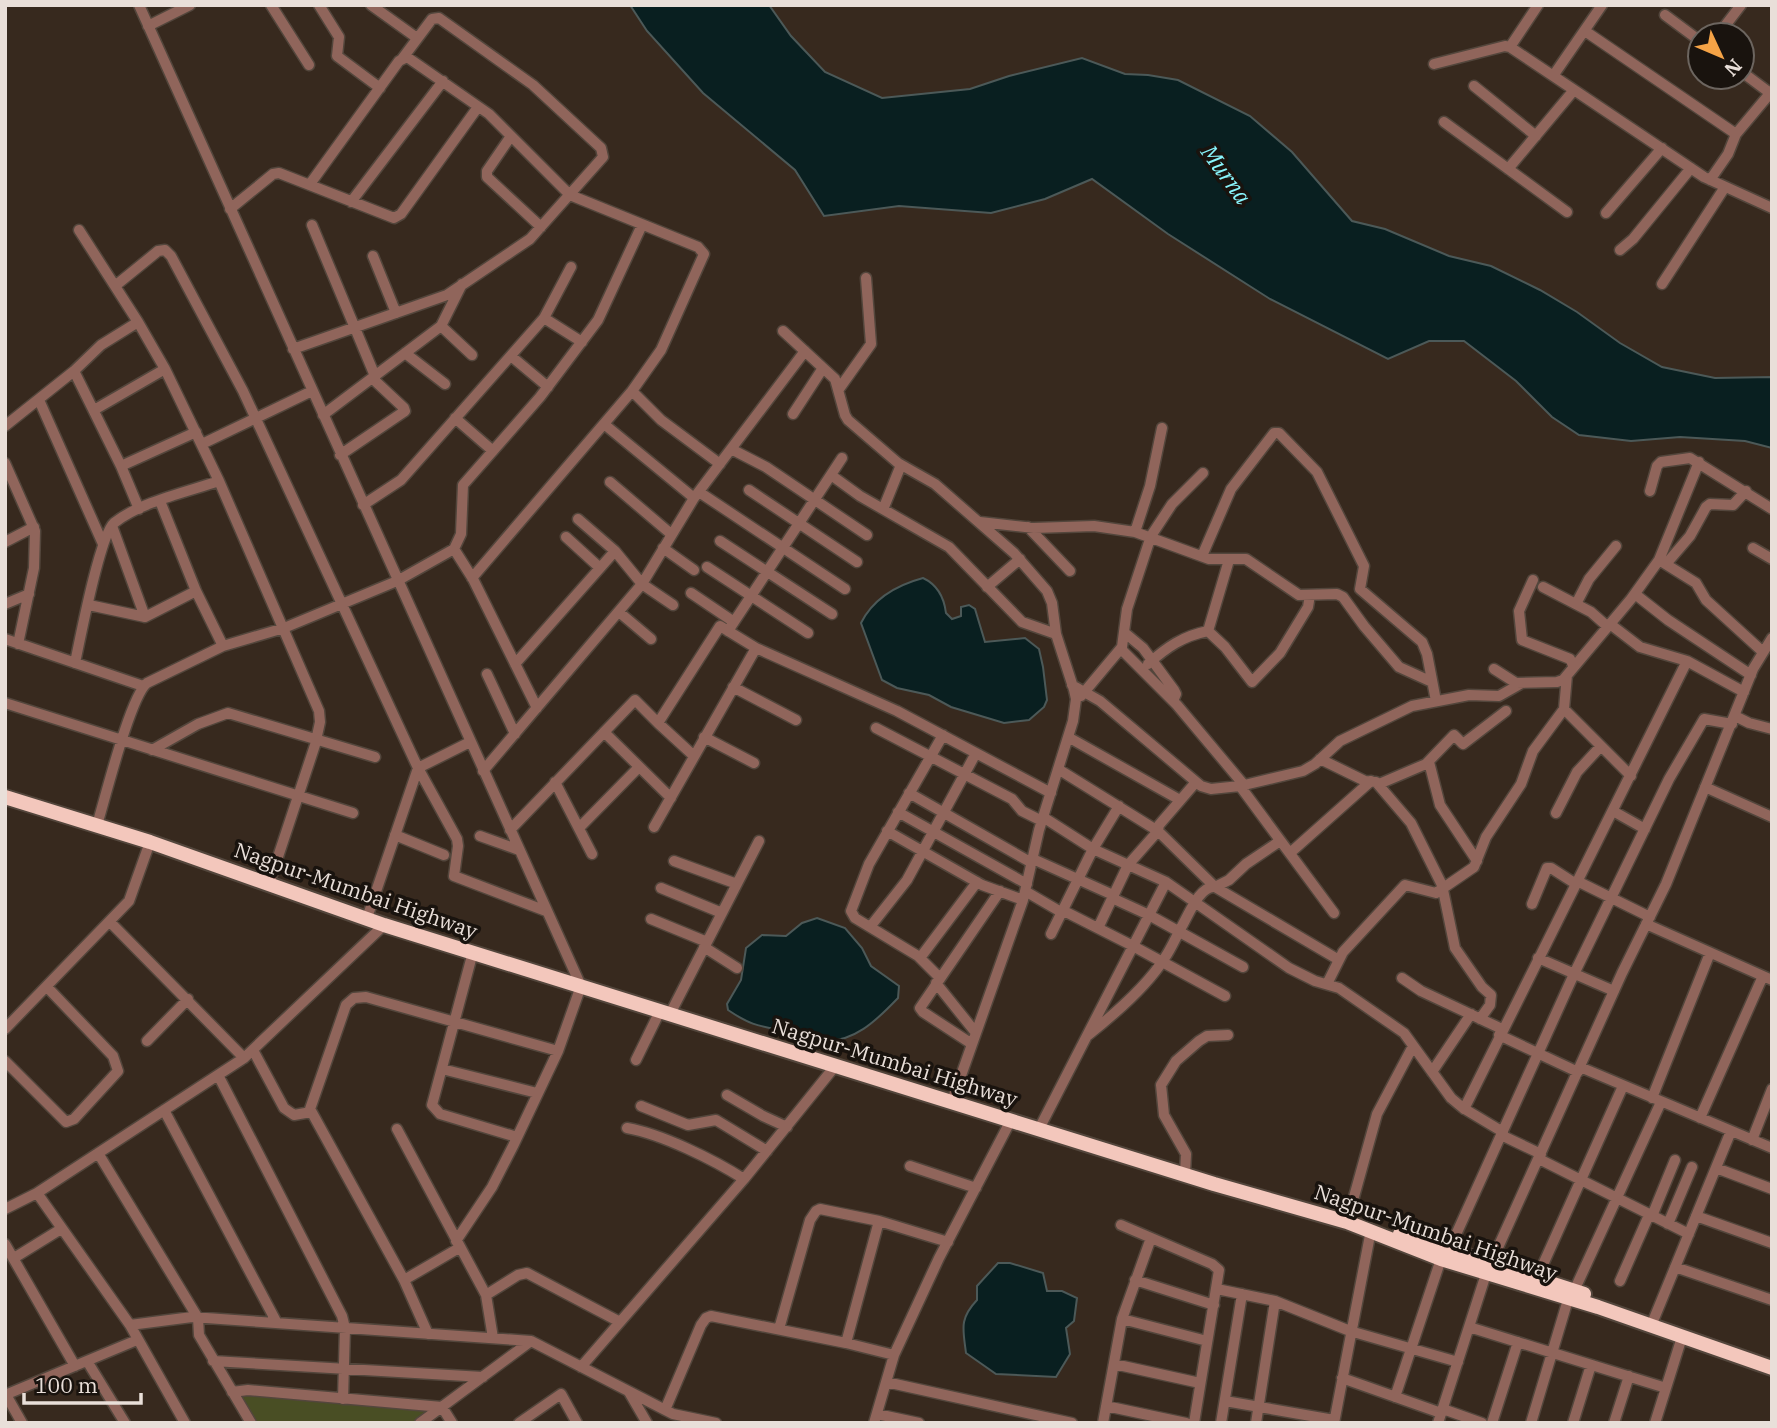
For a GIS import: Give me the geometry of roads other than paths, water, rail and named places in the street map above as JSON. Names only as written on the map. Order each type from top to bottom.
[{"type":"highway","name":"Nagpur-Mumbai Highway","points":[[5,797],[150,842],[384,925],[1185,1174],[1371,1230],[1387,1230],[1445,1254],[1571,1293]]},
{"type":"highway","points":[[1489,1269],[1537,1278],[1652,1322],[1772,1359]]},
{"type":"highway","points":[[1652,1322],[1682,1337],[1772,1368]]},
{"type":"street","points":[[139,5],[581,986],[558,1051],[492,1187],[458,1245],[404,1280]]},
{"type":"street","points":[[148,26],[190,5]]},
{"type":"street","points":[[271,5],[309,65]]},
{"type":"street","points":[[318,5],[339,37],[337,56],[380,88]]},
{"type":"street","points":[[371,5],[417,38]]},
{"type":"street","points":[[1510,47],[1538,5]]},
{"type":"street","points":[[1553,76],[1602,5]]},
{"type":"street","points":[[1729,21],[1741,5]]},
{"type":"street","points":[[1665,15],[1686,31]]},
{"type":"street","points":[[293,349],[444,296],[528,240],[601,161],[603,153],[601,148],[533,85],[439,18],[432,19],[417,38],[310,184]]},
{"type":"street","points":[[1585,31],[1736,134]]},
{"type":"street","points":[[1434,64],[1510,47],[1710,180],[1772,208]]},
{"type":"street","points":[[402,59],[410,58],[478,107],[570,195],[702,250],[703,258],[662,350],[632,391],[472,578]]},
{"type":"street","points":[[351,202],[443,81]]},
{"type":"street","points":[[1710,180],[1728,154],[1736,134],[1771,92],[1756,82]]},
{"type":"street","points":[[1474,86],[1536,136]]},
{"type":"street","points":[[1508,169],[1574,90]]},
{"type":"street","points":[[230,209],[276,173],[310,184],[391,218],[398,216],[478,107]]},
{"type":"street","points":[[1444,122],[1567,212]]},
{"type":"street","points":[[511,136],[488,171],[487,177],[541,227]]},
{"type":"street","points":[[1606,213],[1662,148]]},
{"type":"street","points":[[1620,250],[1633,239],[1691,168]]},
{"type":"street","points":[[1662,284],[1725,187]]},
{"type":"street","points":[[312,225],[373,377],[405,411],[341,455]]},
{"type":"street","points":[[97,825],[122,740],[143,686],[223,646],[284,628],[397,581],[454,549],[461,534],[461,488],[548,387],[600,316],[642,225]]},
{"type":"street","points":[[79,230],[165,369],[219,481],[318,711],[320,722],[316,740],[269,884]]},
{"type":"street","points":[[115,286],[158,251],[168,252],[257,419],[418,768],[457,839],[453,874],[546,911]]},
{"type":"street","points":[[373,256],[396,313]]},
{"type":"street","points":[[363,505],[401,480],[511,356],[544,318],[571,267]]},
{"type":"street","points":[[839,389],[871,344],[866,278]]},
{"type":"street","points":[[323,415],[441,326],[462,283]]},
{"type":"street","points":[[544,318],[582,342]]},
{"type":"street","points":[[5,426],[74,371],[101,345],[138,322]]},
{"type":"street","points":[[441,326],[472,355]]},
{"type":"street","points":[[783,331],[835,379],[846,418],[901,465],[934,484],[1020,559],[1050,597],[1056,634],[1072,685],[1075,703],[1068,737],[1042,819],[1025,892],[952,1101]]},
{"type":"street","points":[[483,771],[642,584],[696,495],[805,351]]},
{"type":"street","points":[[405,353],[444,384]]},
{"type":"street","points":[[511,356],[548,387]]},
{"type":"street","points":[[793,414],[823,368]]},
{"type":"street","points":[[94,410],[165,369]]},
{"type":"street","points":[[74,371],[139,509]]},
{"type":"street","points":[[201,444],[312,391]]},
{"type":"street","points":[[632,391],[661,420],[720,464]]},
{"type":"street","points":[[39,400],[103,544]]},
{"type":"street","points":[[455,418],[493,451]]},
{"type":"street","points":[[604,424],[696,495],[845,589]]},
{"type":"street","points":[[1135,532],[1150,486],[1162,428]]},
{"type":"street","points":[[121,466],[196,432]]},
{"type":"street","points":[[1202,556],[1233,485],[1274,433],[1279,433],[1317,472],[1364,566],[1360,589],[1422,642],[1436,701]]},
{"type":"street","points":[[731,449],[766,467],[867,535]]},
{"type":"street","points":[[1650,491],[1657,466],[1661,462],[1685,457],[1699,462],[1772,509]]},
{"type":"street","points":[[731,627],[842,458]]},
{"type":"street","points":[[1662,562],[1699,462]]},
{"type":"street","points":[[5,463],[8,477],[34,527],[34,563],[19,644]]},
{"type":"street","points":[[884,507],[901,465]]},
{"type":"street","points":[[1075,703],[1121,649],[1127,609],[1151,536],[1172,504],[1203,473]]},
{"type":"street","points":[[831,475],[860,496],[884,507],[949,547],[1022,622],[1056,634]]},
{"type":"street","points":[[75,663],[103,544],[112,526],[139,509],[219,481]]},
{"type":"street","points":[[610,482],[671,534]]},
{"type":"street","points":[[749,490],[858,562]]},
{"type":"street","points":[[1494,669],[1512,681],[1557,682],[1571,671],[1662,562],[1690,536],[1706,507],[1733,505],[1746,491]]},
{"type":"street","points":[[160,501],[196,591],[223,646]]},
{"type":"street","points":[[578,519],[615,551],[642,584],[673,605]]},
{"type":"street","points":[[979,522],[1028,527],[1094,526],[1151,536],[1214,560],[1246,559],[1297,594],[1337,594],[1343,597],[1399,667],[1432,682]]},
{"type":"street","points":[[112,526],[145,617]]},
{"type":"street","points":[[5,542],[34,527]]},
{"type":"street","points":[[1028,527],[1070,571]]},
{"type":"street","points":[[566,537],[600,568]]},
{"type":"street","points":[[720,541],[832,614]]},
{"type":"street","points":[[1576,604],[1589,579],[1616,546]]},
{"type":"street","points":[[663,548],[694,570]]},
{"type":"street","points":[[1753,548],[1772,559]]},
{"type":"street","points":[[454,549],[472,578],[537,708]]},
{"type":"street","points":[[515,664],[615,551]]},
{"type":"street","points":[[987,587],[1020,559]]},
{"type":"street","points":[[1208,631],[1229,560]]},
{"type":"street","points":[[1662,562],[1698,584],[1706,600],[1763,653]]},
{"type":"street","points":[[707,567],[808,633]]},
{"type":"street","points":[[1327,984],[1339,960],[1405,886],[1436,893],[1472,869],[1488,834],[1521,784],[1533,751],[1564,709],[1571,671],[1570,659],[1522,640],[1519,611],[1533,580]]},
{"type":"street","points":[[1543,587],[1591,612],[1640,647],[1687,661],[1744,692]]},
{"type":"street","points":[[89,606],[145,617],[196,591]]},
{"type":"street","points":[[691,593],[756,648],[897,711],[1051,793]]},
{"type":"street","points":[[5,604],[29,594]]},
{"type":"street","points":[[1635,594],[1668,620],[1751,675]]},
{"type":"street","points":[[1208,631],[1225,647],[1250,681],[1255,682],[1280,653],[1308,607],[1310,595]]},
{"type":"street","points":[[619,612],[651,639]]},
{"type":"street","points":[[658,723],[720,626],[731,627]]},
{"type":"street","points":[[1141,669],[1189,635],[1208,631]]},
{"type":"street","points":[[1125,633],[1142,646],[1174,690],[1176,694],[1173,701]]},
{"type":"street","points":[[5,639],[143,686]]},
{"type":"street","points":[[1441,1415],[1489,1269],[1614,991],[1666,884],[1751,675],[1772,639]]},
{"type":"street","points":[[654,827],[756,648]]},
{"type":"street","points":[[1121,649],[1173,701],[1242,786],[1334,913]]},
{"type":"street","points":[[1464,1109],[1687,661]]},
{"type":"street","points":[[487,674],[515,734]]},
{"type":"street","points":[[1072,685],[1100,701],[1196,782],[1211,789],[1242,786],[1303,771],[1340,741],[1412,706],[1471,695],[1495,697],[1522,683]]},
{"type":"street","points":[[733,688],[796,720]]},
{"type":"street","points":[[510,830],[635,700],[694,756]]},
{"type":"street","points":[[5,703],[354,813]]},
{"type":"street","points":[[1564,709],[1631,776]]},
{"type":"street","points":[[1290,853],[1375,782],[1429,762],[1454,735],[1464,744],[1506,711]]},
{"type":"street","points":[[152,750],[198,724],[228,713],[375,757]]},
{"type":"street","points":[[1395,1397],[1445,1254],[1574,974],[1669,779],[1704,719],[1734,720],[1772,729]]},
{"type":"street","points":[[876,728],[1012,799],[1022,811],[1042,819],[1093,849],[1166,882],[1289,968],[1312,980],[1339,988],[1395,1025],[1451,1098],[1464,1109],[1579,1180],[1689,1234]]},
{"type":"street","points":[[604,732],[671,798]]},
{"type":"street","points":[[943,735],[867,868],[851,911],[853,917],[920,958],[976,1033]]},
{"type":"street","points":[[704,737],[754,763]]},
{"type":"street","points":[[1068,737],[1180,800]]},
{"type":"street","points":[[367,918],[418,768],[470,742]]},
{"type":"street","points":[[1556,813],[1577,772],[1601,746]]},
{"type":"street","points":[[870,927],[907,880],[976,753]]},
{"type":"street","points":[[1320,759],[1364,781],[1375,782],[1411,823],[1443,890],[1455,948],[1490,995],[1490,1005],[1476,1016],[1432,1072]]},
{"type":"street","points":[[1429,762],[1440,806],[1477,861]]},
{"type":"street","points":[[579,828],[639,767]]},
{"type":"street","points":[[1058,769],[1158,831],[1215,887],[1339,960]]},
{"type":"street","points":[[555,782],[592,854]]},
{"type":"street","points":[[1098,928],[1128,865],[1196,782]]},
{"type":"street","points":[[1705,787],[1772,817]]},
{"type":"street","points":[[909,793],[1032,861],[1149,915],[1243,967]]},
{"type":"street","points":[[1051,933],[1093,849],[1119,806]]},
{"type":"street","points":[[1613,811],[1645,828]]},
{"type":"street","points":[[898,812],[1025,892],[1225,996]]},
{"type":"street","points":[[887,831],[977,882],[1000,891],[1025,892]]},
{"type":"street","points":[[395,835],[444,855]]},
{"type":"street","points":[[480,836],[519,850]]},
{"type":"street","points":[[636,1060],[705,945],[759,841]]},
{"type":"street","points":[[1087,1036],[1116,1014],[1163,962],[1206,887],[1215,887],[1229,880],[1246,864],[1280,841]]},
{"type":"street","points":[[5,1029],[132,896],[150,842]]},
{"type":"street","points":[[674,861],[737,884]]},
{"type":"street","points":[[1532,904],[1547,869],[1551,869],[1612,898],[1648,921],[1710,953],[1767,978],[1700,1118]]},
{"type":"street","points":[[920,958],[977,882]]},
{"type":"street","points":[[1039,1129],[1166,882]]},
{"type":"street","points":[[661,888],[722,913]]},
{"type":"street","points":[[972,1044],[921,1011],[920,1006],[1000,891]]},
{"type":"street","points":[[651,919],[705,945],[737,968]]},
{"type":"street","points":[[110,922],[244,1058]]},
{"type":"street","points":[[5,1209],[37,1193],[244,1058],[384,925]]},
{"type":"street","points":[[474,952],[432,1105],[436,1111],[517,1137]]},
{"type":"street","points":[[1531,1423],[1571,1293],[1616,1199],[1657,1100],[1710,953]]},
{"type":"street","points":[[1538,958],[1614,991]]},
{"type":"street","points":[[1402,978],[1418,989],[1476,1016],[1539,1053],[1772,1148]]},
{"type":"street","points":[[5,1061],[66,1122],[74,1119],[118,1071],[113,1056],[47,987]]},
{"type":"street","points":[[428,1334],[404,1280],[311,1112],[311,1105],[346,1005],[354,999],[366,997],[558,1051]]},
{"type":"street","points":[[147,1041],[188,999]]},
{"type":"street","points":[[1185,1174],[1186,1154],[1164,1115],[1161,1085],[1176,1061],[1199,1041],[1207,1037],[1228,1035]]},
{"type":"street","points":[[1347,1222],[1377,1114],[1413,1046]]},
{"type":"street","points":[[253,1050],[284,1108],[294,1115],[311,1112]]},
{"type":"street","points":[[581,1367],[744,1179],[836,1065]]},
{"type":"street","points":[[442,1069],[537,1093]]},
{"type":"street","points":[[218,1075],[342,1316],[345,1328],[344,1399]]},
{"type":"street","points":[[1537,1278],[1623,1086]]},
{"type":"street","points":[[1752,1140],[1772,1089]]},
{"type":"street","points":[[727,1095],[787,1127]]},
{"type":"street","points":[[641,1107],[685,1124],[716,1120],[767,1151]]},
{"type":"street","points":[[164,1110],[277,1324]]},
{"type":"street","points":[[919,1423],[876,1418],[894,1354],[1011,1120]]},
{"type":"street","points":[[627,1128],[646,1132],[715,1161],[744,1179]]},
{"type":"street","points":[[397,1129],[486,1295],[493,1338]]},
{"type":"street","points":[[1652,1322],[1731,1131]]},
{"type":"street","points":[[98,1153],[198,1318],[199,1335],[251,1423]]},
{"type":"street","points":[[1620,1281],[1675,1160]]},
{"type":"street","points":[[910,1167],[976,1188]]},
{"type":"street","points":[[1668,1224],[1692,1167]]},
{"type":"street","points":[[1716,1168],[1772,1189]]},
{"type":"street","points":[[37,1193],[130,1325],[185,1423]]},
{"type":"street","points":[[779,1329],[810,1220],[816,1211],[824,1208],[948,1242]]},
{"type":"street","points":[[1696,1216],[1772,1243]]},
{"type":"street","points":[[846,1343],[879,1221]]},
{"type":"street","points":[[1121,1225],[1216,1267],[1220,1273],[1194,1423]]},
{"type":"street","points":[[14,1258],[61,1229]]},
{"type":"street","points":[[1224,1401],[1297,1418],[1334,1421],[1371,1230]]},
{"type":"street","points":[[1103,1423],[1122,1319],[1151,1238]]},
{"type":"street","points":[[5,1244],[75,1366]]},
{"type":"street","points":[[1675,1267],[1772,1300]]},
{"type":"street","points":[[486,1295],[527,1273],[620,1322]]},
{"type":"street","points":[[1135,1280],[1214,1305]]},
{"type":"street","points":[[1217,1289],[1275,1301],[1350,1331],[1458,1362]]},
{"type":"street","points":[[1221,1423],[1242,1294]]},
{"type":"street","points":[[1256,1423],[1275,1301]]},
{"type":"street","points":[[665,1410],[706,1318],[711,1316],[894,1354]]},
{"type":"street","points":[[130,1325],[198,1318],[531,1341],[673,1414],[716,1423]]},
{"type":"street","points":[[1122,1319],[1208,1340]]},
{"type":"street","points":[[1469,1327],[1666,1388]]},
{"type":"street","points":[[1655,1423],[1682,1337]]},
{"type":"street","points":[[22,1423],[6,1394],[137,1340]]},
{"type":"street","points":[[420,1423],[531,1341]]},
{"type":"street","points":[[1492,1423],[1518,1342]]},
{"type":"street","points":[[87,1361],[125,1423]]},
{"type":"street","points":[[213,1361],[483,1377]]},
{"type":"street","points":[[1114,1364],[1200,1383]]},
{"type":"street","points":[[1573,1423],[1591,1365]]},
{"type":"street","points":[[1614,1423],[1629,1376]]},
{"type":"street","points":[[1342,1378],[1441,1415],[1482,1423]]},
{"type":"street","points":[[886,1382],[1072,1423]]},
{"type":"street","points":[[232,1392],[248,1390],[442,1408]]},
{"type":"street","points":[[628,1391],[647,1423]]},
{"type":"street","points":[[519,1423],[561,1394],[577,1423]]},
{"type":"street","points":[[1106,1406],[1184,1423]]},
{"type":"street","points":[[442,1408],[452,1423]]},
{"type":"water","name":"Murna","points":[[630,5],[769,5],[791,36],[825,72],[882,98],[970,89],[1009,76],[1082,58],[1125,74],[1178,80],[1250,116],[1292,152],[1352,221],[1385,229],[1449,256],[1491,266],[1540,290],[1620,343],[1662,367],[1715,378],[1772,377],[1772,448],[1745,441],[1680,437],[1631,441],[1579,435],[1552,417],[1516,381],[1464,341],[1429,341],[1388,359],[1270,299],[1168,234],[1092,179],[1045,199],[991,213],[899,206],[824,216],[795,170],[703,93],[647,31]]},
{"type":"water","points":[[923,578],[939,592],[946,613],[952,619],[961,616],[961,607],[969,605],[975,609],[985,642],[1025,638],[1039,649],[1047,700],[1044,707],[1029,720],[1004,723],[951,707],[929,695],[897,688],[882,680],[861,623],[872,607],[887,594]]},
{"type":"water","points":[[817,918],[845,928],[862,948],[871,966],[899,986],[898,998],[864,1029],[854,1035],[832,1041],[812,1040],[757,1025],[728,1010],[727,1004],[741,980],[746,948],[762,935],[786,936],[802,923]]},
{"type":"water","points":[[998,1263],[1010,1263],[1043,1273],[1047,1291],[1062,1291],[1077,1298],[1074,1321],[1066,1328],[1070,1354],[1056,1377],[996,1374],[966,1353],[963,1331],[967,1313],[977,1300],[977,1286]]}]
